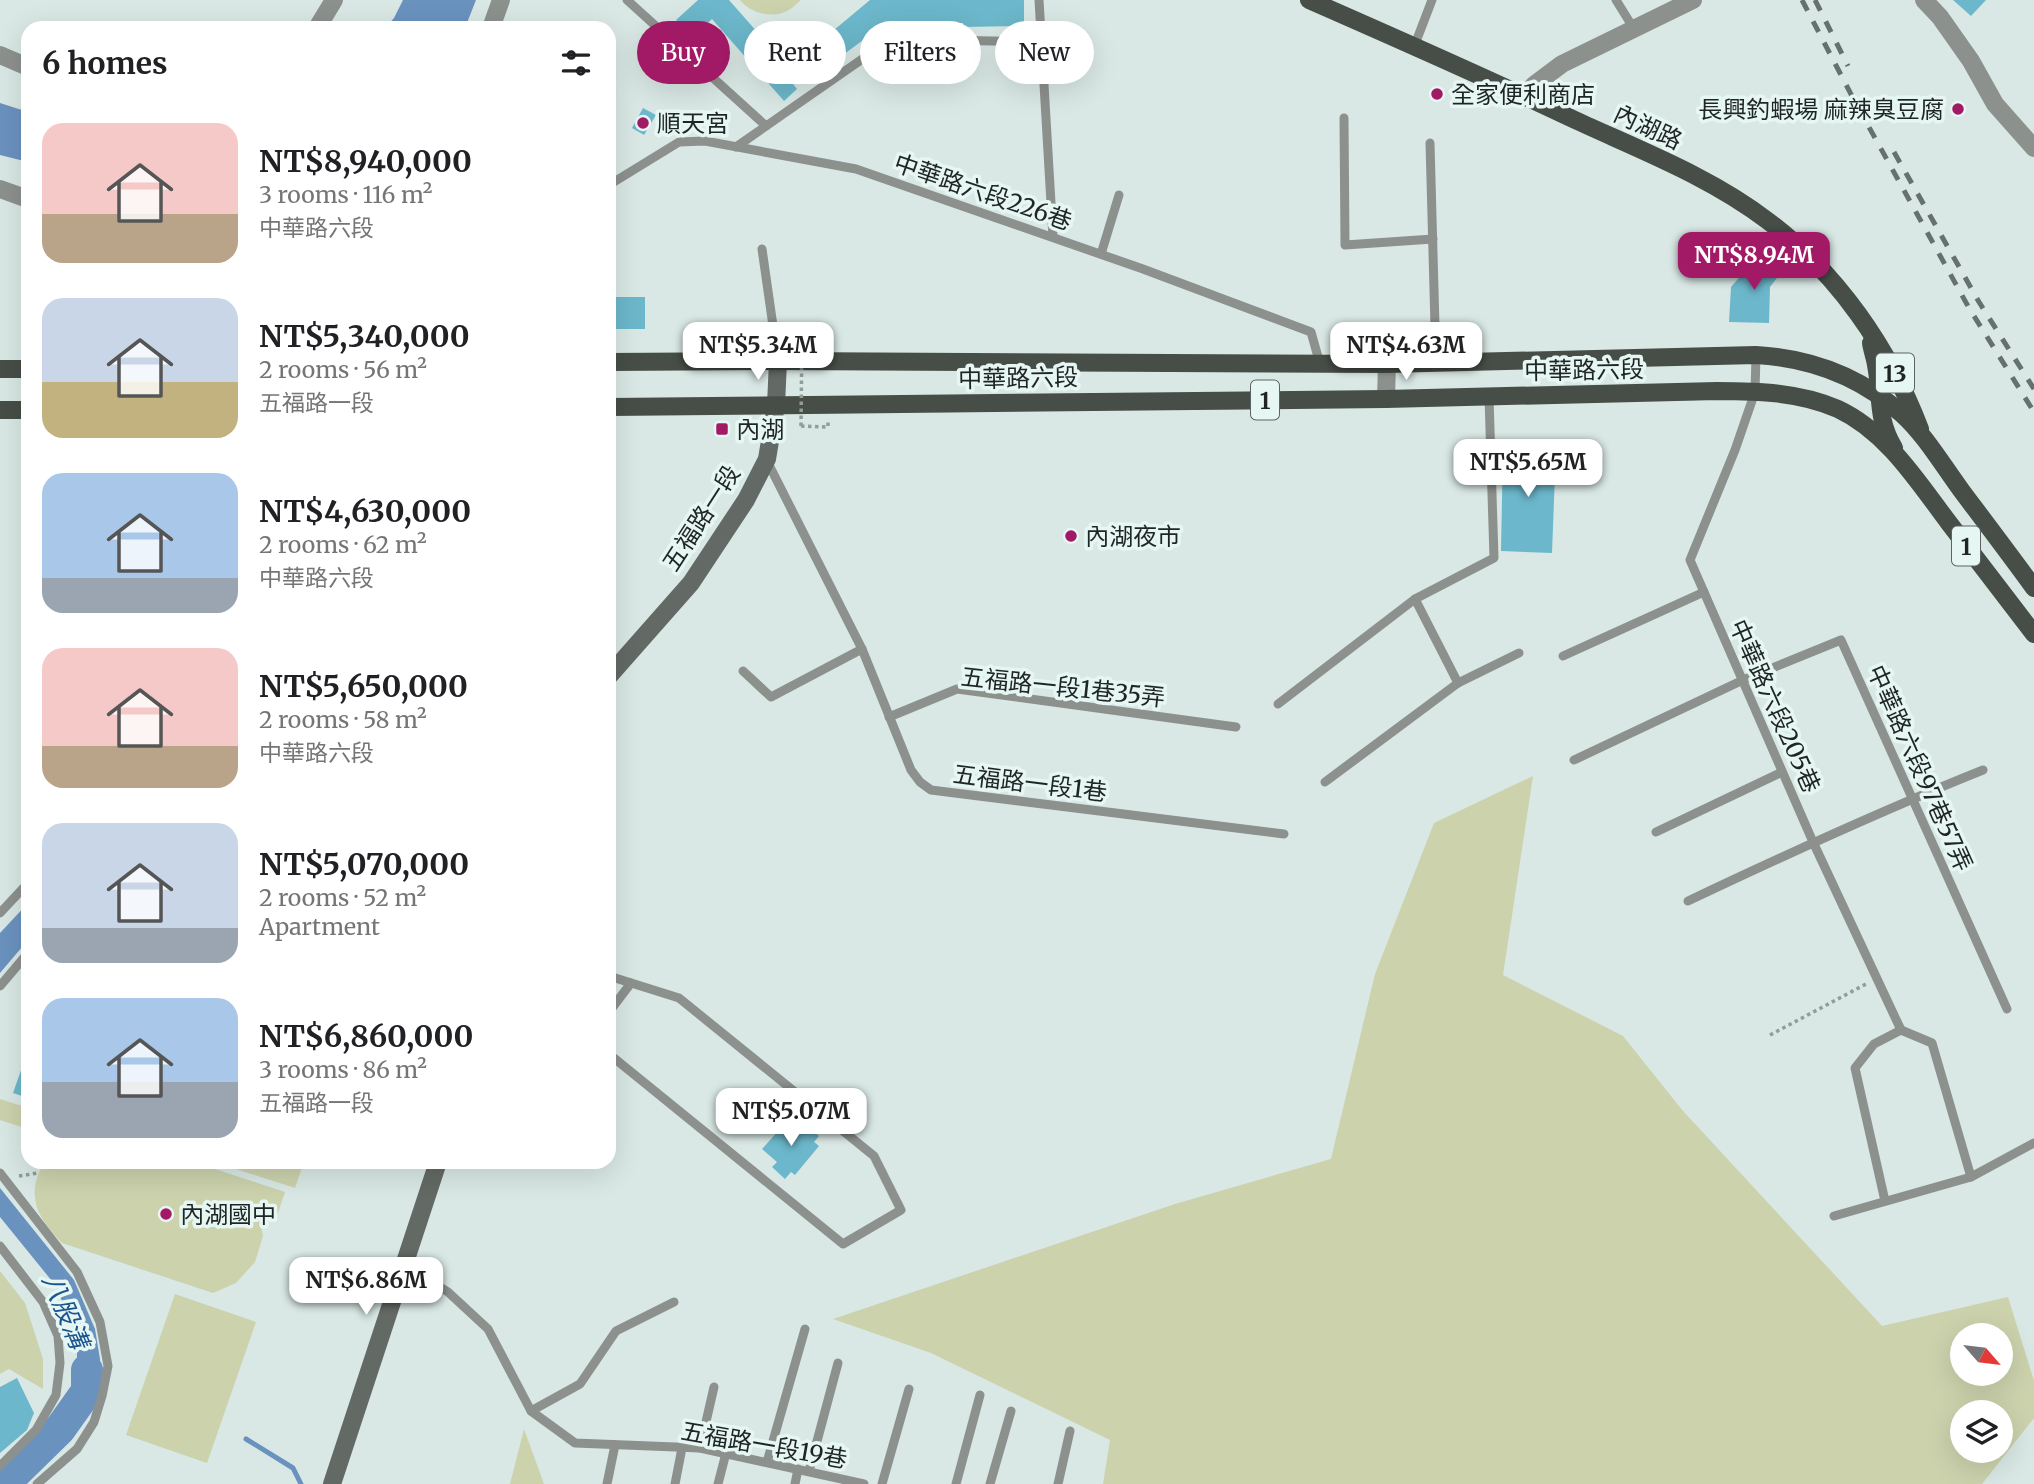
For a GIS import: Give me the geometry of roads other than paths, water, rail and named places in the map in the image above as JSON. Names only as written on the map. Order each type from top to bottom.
[{"type":"main road","name":"內湖路","points":[[1308,0],[1691,174],[1755,212],[1793,241],[1824,271],[1857,313],[1895,373],[1923,438]]},
{"type":"main road","name":"內湖路","points":[[1857,313],[1877,366],[1878,395],[1884,428],[1899,457]]},
{"type":"main road","name":"中華路六段","points":[[616,362],[778,360],[1387,364],[1756,355],[1796,360],[1844,375],[1878,395],[1903,415],[2034,588]]},
{"type":"main road","name":"五福路一段","points":[[616,668],[691,583],[746,500],[767,459],[776,405],[778,360]]},
{"type":"main road","points":[[0,369],[21,369]]},
{"type":"main road","name":"中華路六段","points":[[616,407],[1386,399],[1755,391],[1793,395],[1840,410],[1871,431],[1899,457],[2034,634]]},
{"type":"main road","points":[[0,410],[21,411]]},
{"type":"main road","points":[[332,1484],[436,1169]]},
{"type":"street","points":[[321,21],[334,0]]},
{"type":"street","points":[[494,21],[501,0]]},
{"type":"street","points":[[1524,96],[1562,64],[1693,0]]},
{"type":"street","points":[[1924,0],[1940,17],[1971,61],[1996,104],[2034,148]]},
{"type":"street","points":[[0,55],[21,63]]},
{"type":"street","points":[[0,190],[21,197]]},
{"type":"street","points":[[1386,399],[1387,364]]},
{"type":"lane","points":[[627,0],[766,126]]},
{"type":"lane","points":[[1040,0],[1041,21]]},
{"type":"lane","points":[[1414,47],[1432,0]]},
{"type":"lane","points":[[1616,0],[1634,29]]},
{"type":"lane","points":[[736,147],[891,39],[995,41]]},
{"type":"lane","points":[[1044,84],[1053,237]]},
{"type":"lane","points":[[1344,118],[1345,245],[1433,239]]},
{"type":"lane","name":"中華路六段226巷","points":[[616,181],[679,142],[705,141],[856,169],[1101,254],[1311,332],[1320,364]]},
{"type":"lane","points":[[1430,143],[1436,363]]},
{"type":"lane","points":[[1101,254],[1119,195]]},
{"type":"lane","points":[[762,249],[778,360]]},
{"type":"lane","name":"中華路六段205巷","points":[[1756,355],[1755,391],[1735,450],[1690,560],[1813,842],[1901,1030]]},
{"type":"lane","points":[[1278,704],[1415,599],[1494,558],[1489,397]]},
{"type":"lane","name":"五福路一段1巷","points":[[767,459],[862,649],[911,770],[920,782],[931,790],[1284,834]]},
{"type":"lane","points":[[1563,656],[1703,592]]},
{"type":"lane","points":[[1415,599],[1458,683]]},
{"type":"lane","name":"中華路六段97巷57弄","points":[[1743,680],[1841,640],[2007,1009]]},
{"type":"lane","points":[[743,671],[771,697],[862,649]]},
{"type":"lane","points":[[1325,782],[1458,683],[1519,653]]},
{"type":"lane","points":[[1574,760],[1743,680]]},
{"type":"lane","name":"五福路一段1巷35弄","points":[[889,717],[957,690],[1237,727]]},
{"type":"lane","points":[[1688,901],[1912,798],[1983,770]]},
{"type":"lane","points":[[1656,832],[1783,772]]},
{"type":"lane","points":[[0,913],[21,890]]},
{"type":"lane","points":[[0,985],[21,961]]},
{"type":"lane","points":[[616,978],[679,998],[874,1156],[901,1210],[843,1244],[616,1060]]},
{"type":"lane","points":[[616,1003],[631,983]]},
{"type":"lane","points":[[1885,1201],[1855,1068],[1874,1044],[1901,1030],[1932,1043],[1971,1177]]},
{"type":"lane","points":[[1834,1216],[1971,1177],[2034,1143]]},
{"type":"lane","points":[[2,1176],[77,1272],[100,1322],[107,1366],[94,1422],[77,1449],[37,1484]]},
{"type":"lane","points":[[0,1246],[43,1302],[58,1336],[60,1363],[56,1395],[36,1430],[0,1466]]},
{"type":"lane","name":"五福路一段19巷","points":[[403,1264],[448,1292],[488,1329],[531,1411],[575,1443],[700,1448],[864,1484]]},
{"type":"lane","points":[[531,1411],[580,1384],[616,1331],[674,1302]]},
{"type":"lane","points":[[767,1462],[805,1329]]},
{"type":"lane","points":[[809,1471],[838,1363]]},
{"type":"lane","points":[[700,1448],[714,1387]]},
{"type":"lane","points":[[882,1484],[909,1389]]},
{"type":"lane","points":[[956,1484],[980,1395]]},
{"type":"lane","points":[[990,1484],[1011,1411]]},
{"type":"lane","points":[[1058,1484],[1070,1431]]},
{"type":"lane","points":[[607,1484],[615,1445]]},
{"type":"lane","points":[[675,1484],[682,1448]]},
{"type":"lane","points":[[718,1484],[726,1453]]},
{"type":"lane","points":[[795,1484],[798,1469]]},
{"type":"water","points":[[403,0],[476,0],[468,21],[391,21]]},
{"type":"water","points":[[0,103],[21,110],[21,160],[0,155]]},
{"type":"water","points":[[21,910],[21,948],[0,973],[0,933]]},
{"type":"water","points":[[0,1188],[74,1280],[95,1329],[100,1359],[99,1383],[93,1395],[73,1411],[77,1382],[77,1340],[56,1286],[0,1217]]},
{"type":"waterway","name":"八股溝","points":[[4,1484],[60,1429],[87,1391],[87,1370]]},
{"type":"waterway","points":[[246,1439],[293,1468],[301,1484]]},
{"type":"railway","points":[[1802,0],[1969,308],[2034,412]]},
{"type":"railway","points":[[1815,0],[1848,66]]},
{"type":"railway","points":[[1894,152],[1979,302],[2034,389]]},
{"type":"place","name":"全家便利商店","points":[[1437,94]]},
{"type":"place","name":"長興釣蝦場 麻辣臭豆腐","points":[[1958,109]]},
{"type":"place","name":"順天宮","points":[[643,123]]},
{"type":"place","name":"內湖","points":[[722,429]]},
{"type":"place","name":"內湖夜市","points":[[1071,536]]},
{"type":"place","name":"內湖國中","points":[[166,1214]]}]
